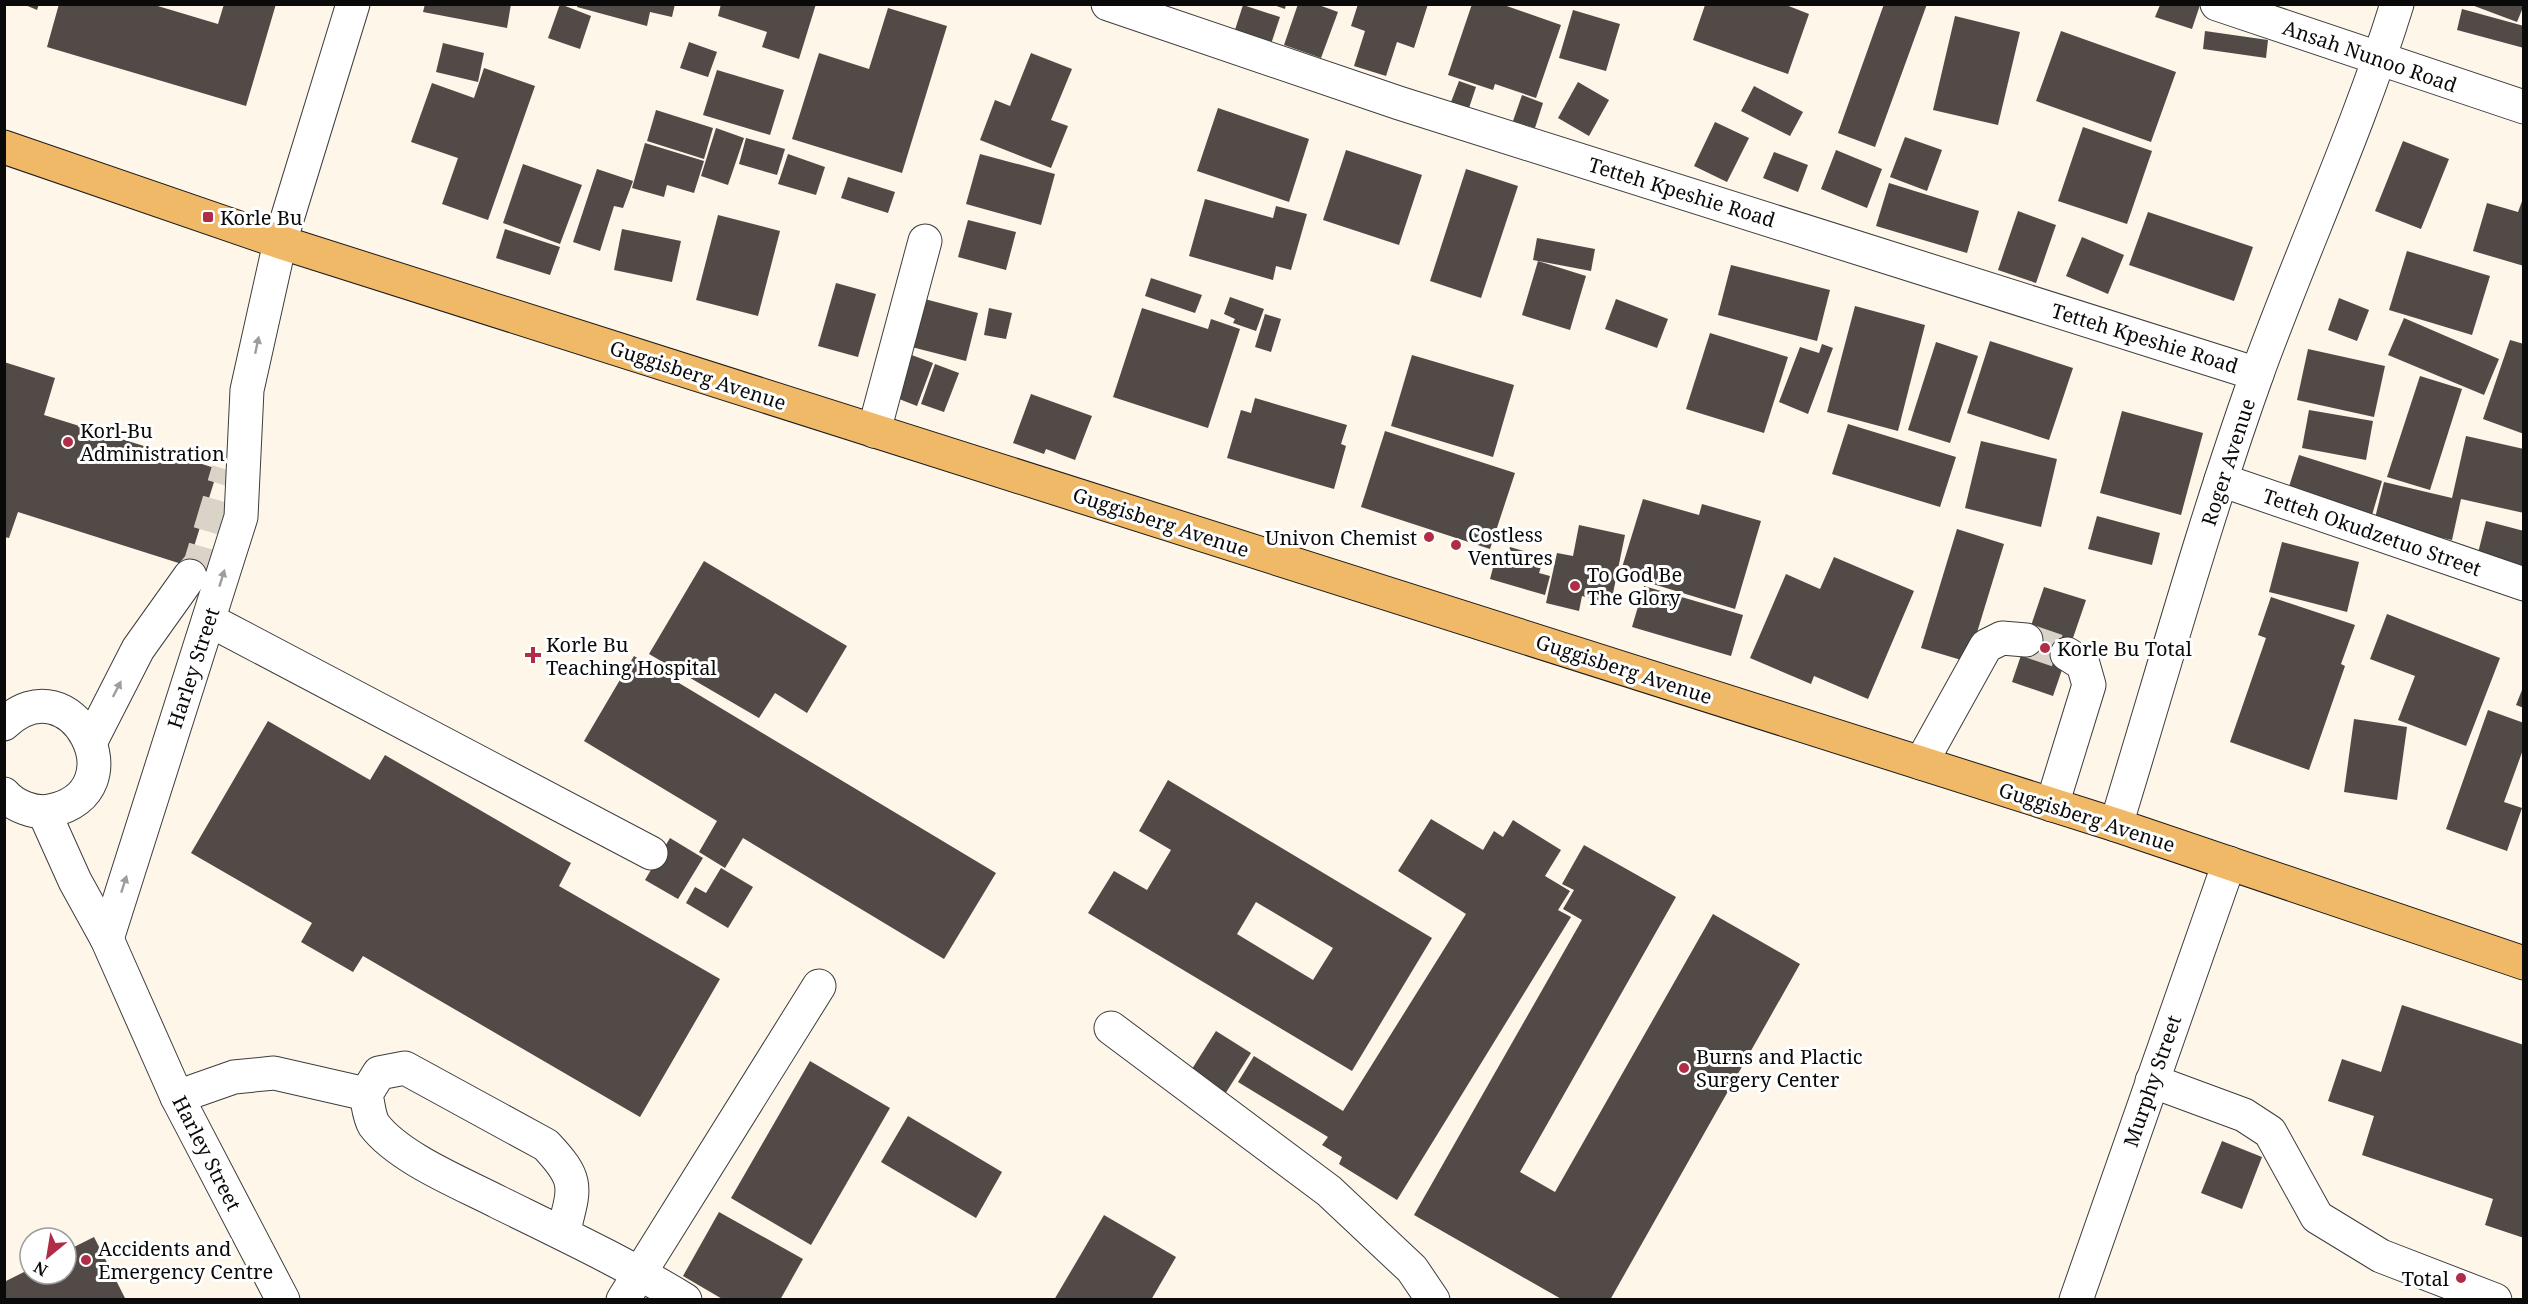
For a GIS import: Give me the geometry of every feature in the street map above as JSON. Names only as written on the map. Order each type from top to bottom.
[{"type":"main road","name":"Guggisberg Avenue","points":[[4,147],[280,242],[2116,825],[2523,963]]},
{"type":"street","name":"Harley Street","points":[[228,470],[280,242],[354,4]]},
{"type":"street","name":"Tetteh Kpeshie Road","points":[[1108,4],[1399,103],[2257,374]]},
{"type":"street","name":"Ansah Nunoo Road","points":[[2217,4],[2523,107]]},
{"type":"street","name":"Roger Avenue","points":[[2116,825],[2221,480],[2257,374],[2380,59],[2397,4]]},
{"type":"street","points":[[874,431],[925,241]]},
{"type":"street","name":"Harley Street","points":[[106,939],[241,517],[247,390]]},
{"type":"street","name":"Tetteh Okudzetuo Street","points":[[2221,480],[2523,584]]},
{"type":"street","name":"Harley Street","points":[[91,741],[138,649],[190,576]]},
{"type":"street","points":[[209,620],[651,852]]},
{"type":"street","points":[[1921,763],[1986,646],[2002,638],[2026,640]]},
{"type":"street","points":[[2052,805],[2089,685],[2083,664],[2067,654]]},
{"type":"street","points":[[4,724],[27,710],[58,710],[72,716],[83,727],[91,741],[95,757],[93,773],[86,788],[75,800],[61,809],[44,812],[25,808],[4,794]]},
{"type":"street","name":"Harley Street","points":[[44,812],[75,880],[106,939],[177,1097],[283,1299]]},
{"type":"street","name":"Murphy Street","points":[[2076,1299],[2229,862]]},
{"type":"street","points":[[623,1299],[819,986]]},
{"type":"street","points":[[1111,1028],[1329,1191],[1412,1269],[1433,1299]]},
{"type":"street","points":[[563,1234],[574,1186],[564,1165],[546,1146],[405,1068],[379,1073],[366,1094],[373,1124],[402,1150],[460,1183],[563,1234],[641,1272],[685,1299]]},
{"type":"street","points":[[177,1097],[234,1077],[274,1073],[366,1094]]},
{"type":"street","points":[[2152,1081],[2244,1114],[2270,1132],[2317,1217],[2381,1256],[2495,1299]]},
{"type":"building","points":[[23,4],[39,4],[37,10]]},
{"type":"building","points":[[59,4],[151,4],[218,24],[224,4],[276,4],[246,106],[47,47]]},
{"type":"building","points":[[425,4],[511,4],[507,28],[423,12]]},
{"type":"building","points":[[560,4],[591,16],[580,49],[548,38]]},
{"type":"building","points":[[578,4],[675,4],[672,17],[650,12],[647,26],[577,7]]},
{"type":"building","points":[[721,4],[816,4],[799,59],[762,47],[767,32],[718,16]]},
{"type":"building","points":[[1271,4],[1286,4],[1285,9]]},
{"type":"building","points":[[1298,4],[1316,4],[1338,12],[1321,58],[1284,45]]},
{"type":"building","points":[[1358,4],[1428,4],[1414,48],[1397,42],[1386,76],[1354,66],[1365,31],[1351,26]]},
{"type":"building","points":[[1472,4],[1501,4],[1561,25],[1536,98],[1495,84],[1493,90],[1448,75]]},
{"type":"building","points":[[1884,4],[1927,4],[1875,147],[1838,133]]},
{"type":"building","points":[[2469,4],[2524,4],[2524,5],[2517,22]]},
{"type":"building","points":[[1243,5],[1280,17],[1270,47],[1233,36]]},
{"type":"building","points":[[1705,5],[1786,5],[1809,14],[1788,74],[1693,40]]},
{"type":"building","points":[[2160,5],[2200,5],[2192,29],[2155,17]]},
{"type":"building","points":[[888,8],[947,26],[902,173],[792,139],[819,53],[869,69]]},
{"type":"building","points":[[2462,9],[2524,26],[2524,48],[2457,30]]},
{"type":"building","points":[[1573,10],[1620,24],[1606,71],[1559,58]]},
{"type":"building","points":[[1955,16],[2020,32],[1998,125],[1933,110]]},
{"type":"building","points":[[2061,31],[2176,72],[2151,142],[2036,101]]},
{"type":"building","points":[[2205,31],[2268,40],[2266,58],[2203,49]]},
{"type":"building","points":[[689,42],[717,52],[708,77],[680,68]]},
{"type":"building","points":[[443,43],[484,53],[478,82],[436,72]]},
{"type":"building","points":[[1031,53],[1072,69],[1051,120],[1068,126],[1051,168],[980,140],[995,100],[1010,106]]},
{"type":"building","points":[[484,68],[535,86],[488,220],[442,204],[458,158],[411,142],[432,83],[474,98]]},
{"type":"building","points":[[717,70],[784,90],[770,135],[703,115]]},
{"type":"building","points":[[1459,81],[1476,87],[1469,108],[1451,102]]},
{"type":"building","points":[[1578,82],[1609,100],[1589,136],[1558,118]]},
{"type":"building","points":[[1754,86],[1803,112],[1790,136],[1741,111]]},
{"type":"building","points":[[1522,95],[1543,103],[1535,128],[1513,121]]},
{"type":"building","points":[[1218,108],[1309,139],[1289,202],[1197,171]]},
{"type":"building","points":[[656,110],[713,128],[704,159],[647,141]]},
{"type":"building","points":[[1715,122],[1749,138],[1727,182],[1694,166]]},
{"type":"building","points":[[2083,127],[2152,151],[2127,224],[2058,201]]},
{"type":"building","points":[[716,128],[744,138],[728,185],[701,176]]},
{"type":"building","points":[[1905,137],[1942,150],[1927,191],[1890,177]]},
{"type":"building","points":[[746,138],[785,149],[777,175],[739,164]]},
{"type":"building","points":[[2403,141],[2449,159],[2421,229],[2375,211]]},
{"type":"building","points":[[645,143],[704,161],[694,193],[667,185],[664,197],[632,188]]},
{"type":"building","points":[[1346,150],[1422,175],[1399,245],[1323,220]]},
{"type":"building","points":[[1836,150],[1882,169],[1867,208],[1821,189]]},
{"type":"building","points":[[1774,152],[1808,165],[1798,192],[1763,178]]},
{"type":"building","points":[[788,154],[825,167],[816,195],[778,184]]},
{"type":"building","points":[[980,154],[1055,174],[1041,225],[966,204]]},
{"type":"building","points":[[523,164],[582,185],[560,244],[503,223]]},
{"type":"building","points":[[597,169],[633,181],[623,208],[614,206],[600,251],[573,242]]},
{"type":"building","points":[[1466,169],[1518,186],[1481,298],[1430,281]]},
{"type":"building","points":[[848,177],[895,192],[888,213],[841,198]]},
{"type":"building","points":[[1889,183],[1979,211],[1967,253],[1876,226]]},
{"type":"building","points":[[2524,196],[2524,266],[2473,251],[2487,203],[2518,212]]},
{"type":"building","points":[[1205,199],[1273,218],[1276,206],[1307,214],[1291,270],[1276,266],[1273,280],[1189,256]]},
{"type":"building","points":[[2018,211],[2056,225],[2036,283],[1998,270]]},
{"type":"building","points":[[2148,212],[2253,247],[2234,301],[2129,265]]},
{"type":"building","points":[[718,215],[780,231],[758,316],[696,300]]},
{"type":"building","points":[[968,220],[1016,232],[1006,270],[958,257]]},
{"type":"building","points":[[505,229],[560,247],[550,275],[496,258]]},
{"type":"building","points":[[622,229],[681,241],[672,282],[614,270]]},
{"type":"building","points":[[2082,237],[2124,255],[2108,294],[2066,276]]},
{"type":"building","points":[[1537,238],[1595,249],[1591,271],[1533,260]]},
{"type":"building","points":[[2407,251],[2490,276],[2472,335],[2389,310]]},
{"type":"building","points":[[1538,261],[1586,276],[1570,330],[1522,315]]},
{"type":"building","points":[[1731,265],[1830,290],[1817,341],[1718,315]]},
{"type":"building","points":[[1151,278],[1202,295],[1195,313],[1145,296]]},
{"type":"building","points":[[836,283],[876,294],[858,357],[818,346]]},
{"type":"building","points":[[917,297],[978,313],[966,361],[904,345]]},
{"type":"building","points":[[1230,297],[1264,309],[1256,331],[1233,323],[1235,319],[1224,314]]},
{"type":"building","points":[[2339,298],[2369,310],[2357,341],[2328,330]]},
{"type":"building","points":[[1616,299],[1668,319],[1657,348],[1605,329]]},
{"type":"building","points":[[1855,306],[1925,325],[1898,431],[1827,412]]},
{"type":"building","points":[[989,308],[1012,313],[1006,339],[984,335]]},
{"type":"building","points":[[1142,308],[1208,329],[1211,319],[1240,329],[1208,428],[1113,397]]},
{"type":"building","points":[[1265,314],[1281,319],[1271,352],[1255,347]]},
{"type":"building","points":[[2404,318],[2499,359],[2484,395],[2388,355]]},
{"type":"building","points":[[1710,333],[1788,357],[1764,433],[1686,409]]},
{"type":"building","points":[[2510,340],[2524,344],[2524,434],[2483,419]]},
{"type":"building","points":[[1990,341],[2073,368],[2049,440],[1967,413]]},
{"type":"building","points":[[1936,342],[1978,356],[1950,443],[1908,430]]},
{"type":"building","points":[[1822,344],[1833,348],[1808,414],[1779,402],[1800,347],[1819,353]]},
{"type":"building","points":[[2308,349],[2385,366],[2374,417],[2297,400]]},
{"type":"building","points":[[909,354],[933,363],[917,406],[894,397]]},
{"type":"building","points":[[1412,355],[1514,385],[1493,457],[1391,426]]},
{"type":"building","name":"Korl-Bu Administration","points":[[4,362],[55,378],[44,415],[218,469],[188,566],[18,512],[9,538],[4,537]]},
{"type":"building","points":[[935,364],[959,373],[944,412],[921,404]]},
{"type":"building","points":[[2420,376],[2462,389],[2430,490],[2387,477]]},
{"type":"building","points":[[1031,394],[1092,416],[1075,460],[1046,449],[1044,454],[1013,443]]},
{"type":"building","points":[[1255,398],[1347,425],[1341,444],[1346,446],[1334,489],[1227,458],[1241,410],[1251,413]]},
{"type":"building","points":[[2309,410],[2373,421],[2366,460],[2302,448]]},
{"type":"building","points":[[2122,411],[2203,433],[2181,515],[2100,493]]},
{"type":"building","points":[[1848,424],[1956,457],[1940,507],[1832,474]]},
{"type":"building","points":[[1385,431],[1515,473],[1490,549],[1361,507]]},
{"type":"building","points":[[2466,436],[2524,449],[2524,513],[2461,499],[2452,540],[2374,522],[2384,482],[2452,498]]},
{"type":"building","points":[[1981,441],[2057,459],[2041,527],[1965,508]]},
{"type":"building","points":[[2299,455],[2382,481],[2370,522],[2286,496]]},
{"type":"building","points":[[1643,499],[1699,515],[1702,504],[1761,521],[1735,609],[1620,574]]},
{"type":"building","points":[[2097,516],[2160,533],[2152,565],[2088,549]]},
{"type":"building","points":[[2486,521],[2524,531],[2524,568],[2477,557]]},
{"type":"building","points":[[1579,525],[1625,535],[1611,603],[1582,596],[1579,611],[1546,603],[1557,553],[1573,556]]},
{"type":"building","points":[[1957,529],[2004,544],[1968,662],[1921,648]]},
{"type":"building","points":[[2282,542],[2359,562],[2347,612],[2269,592]]},
{"type":"building","points":[[1510,547],[1544,557],[1539,573],[1550,576],[1545,595],[1490,579],[1495,560],[1505,564]]},
{"type":"building","points":[[1834,557],[1914,591],[1868,699],[1814,676],[1811,684],[1750,658],[1786,574],[1820,589]]},
{"type":"building","points":[[704,561],[847,646],[807,713],[775,693],[759,718],[649,654]]},
{"type":"building","points":[[1644,586],[1743,615],[1731,656],[1632,627]]},
{"type":"building","points":[[2044,587],[2086,600],[2053,696],[2012,682]]},
{"type":"building","points":[[2271,597],[2355,625],[2341,664],[2345,666],[2309,770],[2230,742],[2266,638],[2258,635]]},
{"type":"building","points":[[2387,614],[2500,658],[2466,746],[2398,720],[2415,676],[2370,659]]},
{"type":"building","points":[[634,656],[996,873],[944,959],[743,838],[725,868],[699,852],[717,821],[584,741]]},
{"type":"building","points":[[2524,685],[2524,708],[2516,705]]},
{"type":"building","points":[[2488,710],[2524,723],[2524,747],[2504,802],[2522,808],[2507,851],[2446,829]]},
{"type":"building","points":[[2354,719],[2407,727],[2397,800],[2344,792]]},
{"type":"building","points":[[268,721],[370,780],[385,755],[571,863],[559,886],[720,979],[640,1117],[363,956],[353,972],[301,942],[312,923],[191,853]]},
{"type":"building","points":[[1168,780],[1432,938],[1352,1071],[1088,913],[1114,871],[1147,890],[1171,850],[1139,831]],"holes":[[[1256,902],[1333,948],[1313,980],[1237,934]]]},
{"type":"building","points":[[1431,819],[1483,850],[1494,831],[1503,837],[1513,820],[1561,850],[1545,876],[1570,891],[1558,910],[1571,917],[1397,1200],[1339,1164],[1342,1157],[1322,1145],[1328,1137],[1238,1082],[1254,1056],[1343,1111],[1466,914],[1398,871]]},
{"type":"building","points":[[670,838],[703,858],[678,899],[645,880]]},
{"type":"building","name":"Burns and Plactic Surgery Center","points":[[1584,845],[1676,897],[1520,1172],[1555,1192],[1713,914],[1800,964],[1610,1300],[1563,1300],[1414,1215],[1582,920],[1563,909],[1574,890],[1562,884]]},
{"type":"building","points":[[721,868],[753,887],[728,928],[686,903],[695,887],[706,893]]},
{"type":"building","points":[[2402,1005],[2524,1045],[2524,1238],[2485,1225],[2493,1199],[2362,1155],[2374,1116],[2328,1101],[2342,1059],[2381,1072]]},
{"type":"building","points":[[1216,1031],[1251,1053],[1220,1102],[1185,1080]]},
{"type":"building","points":[[810,1061],[890,1108],[811,1245],[731,1198]]},
{"type":"building","points":[[908,1116],[1002,1172],[976,1218],[881,1162]]},
{"type":"building","points":[[2222,1141],[2262,1157],[2242,1209],[2201,1193]]},
{"type":"building","points":[[719,1212],[803,1259],[780,1300],[724,1300],[683,1276]]},
{"type":"building","points":[[1104,1215],[1176,1257],[1151,1300],[1054,1300]]},
{"type":"building","name":"Accidents and Emergency Centre","points":[[94,1237],[126,1300],[4,1300],[4,1282],[18,1275],[18,1286],[78,1286],[78,1245]]},
{"type":"tunnel","points":[[190,576],[200,564],[228,470]]},
{"type":"tunnel","points":[[2026,640],[2067,654]]},
{"type":"place","name":"Korle Bu","points":[[208,217]]},
{"type":"place","name":"Korl-Bu Administration","points":[[68,442]]},
{"type":"place","name":"Univon Chemist","points":[[1429,537]]},
{"type":"place","name":"Costless Ventures","points":[[1456,545]]},
{"type":"place","name":"To God Be The Glory","points":[[1575,586]]},
{"type":"place","name":"Korle Bu Total","points":[[2045,648]]},
{"type":"place","name":"Korle Bu Teaching Hospital","points":[[533,655]]},
{"type":"place","name":"Burns and Plactic Surgery Center","points":[[1684,1068]]},
{"type":"place","name":"Accidents and Emergency Centre","points":[[86,1260]]},
{"type":"place","name":"Total","points":[[2461,1278]]}]
